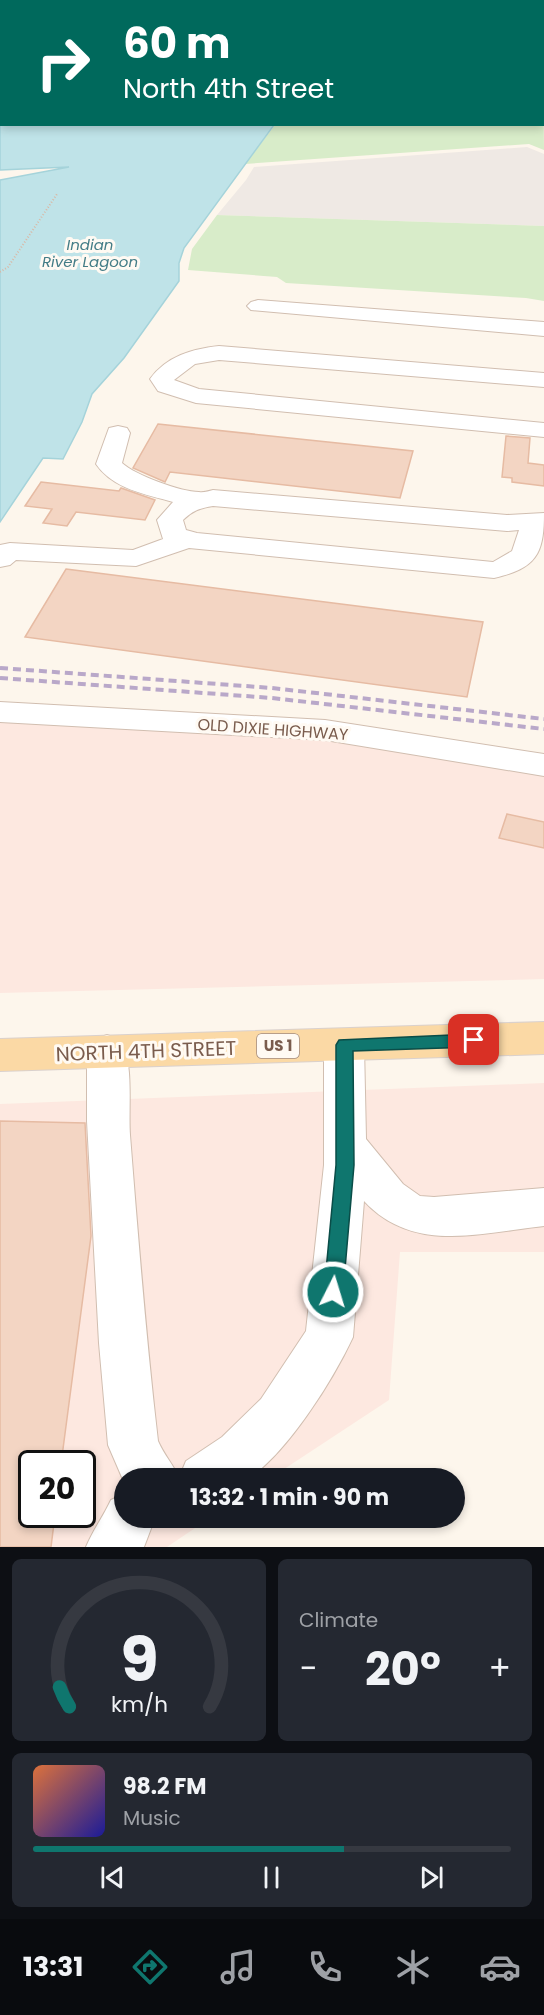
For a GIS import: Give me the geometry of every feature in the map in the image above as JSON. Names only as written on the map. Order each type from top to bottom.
[{"type":"main road","name":"NORTH 4TH STREET","points":[[0,1055],[544,1038]]},
{"type":"street","points":[[258,306],[529,399],[544,430]]},
{"type":"street","points":[[529,399],[196,396],[166,386],[162,379],[171,367],[200,354],[351,339],[544,329]]},
{"type":"street","points":[[118,433],[109,464],[112,469],[128,478],[196,500]]},
{"type":"street","points":[[213,498],[507,523],[540,521],[525,556],[510,566],[494,570],[188,539],[174,535],[170,520],[180,506],[196,500],[213,498]]},
{"type":"street","points":[[0,559],[10,551],[136,558],[188,539]]},
{"type":"street","name":"OLD DIXIE HIGHWAY","points":[[0,712],[325,730],[544,765]]},
{"type":"street","points":[[220,1468],[240,1455],[278,1416],[329,1337],[345,1143],[345,1045]]},
{"type":"street","points":[[107,1051],[108,1121],[123,1343],[133,1445],[139,1468]]},
{"type":"street","points":[[345,1143],[375,1185],[409,1213],[435,1217],[544,1207]]},
{"type":"street","points":[[112,1547],[121,1539],[126,1528]]},
{"type":"path","points":[[0,272],[8,267],[57,194]]},
{"type":"shaded area","points":[[527,147],[544,154],[544,226],[217,215],[254,167]]},
{"type":"shaded area","points":[[0,722],[324,738],[544,773],[544,979],[0,993]]},
{"type":"shaded area","points":[[544,1083],[544,1252],[400,1252],[389,1400],[286,1468],[114,1468],[114,1528],[195,1528],[167,1547],[0,1547],[0,1104]]},
{"type":"green space","points":[[274,126],[544,126],[544,150],[529,144],[245,164]]},
{"type":"green space","points":[[217,215],[544,226],[544,301],[286,283],[277,277],[188,270],[192,249]]},
{"type":"water","name":"Indian River Lagoon","points":[[0,126],[273,126],[184,248],[179,263],[179,281],[124,358],[92,394],[82,422],[63,459],[43,458],[0,522],[0,180],[69,167],[0,170]]},
{"type":"building","points":[[158,424],[413,451],[400,498],[170,472],[165,482],[133,468]]},
{"type":"building","points":[[506,436],[530,438],[528,463],[544,465],[544,486],[512,482],[512,478],[502,477]]},
{"type":"building","points":[[41,482],[119,491],[121,488],[155,500],[145,520],[76,512],[67,526],[43,523],[52,509],[25,506]]},
{"type":"building","points":[[66,569],[483,622],[467,697],[25,637]]},
{"type":"building","points":[[507,814],[544,822],[544,848],[499,838]]},
{"type":"building","points":[[0,1121],[85,1123],[91,1236],[63,1450],[18,1450],[18,1528],[53,1528],[51,1547],[0,1547]]},
{"type":"railway","points":[[0,668],[272,688],[544,719]]},
{"type":"railway","points":[[0,678],[272,698],[544,729]]},
{"type":"route","points":[[333,1292],[345,1165],[345,1045],[474,1040]]}]
